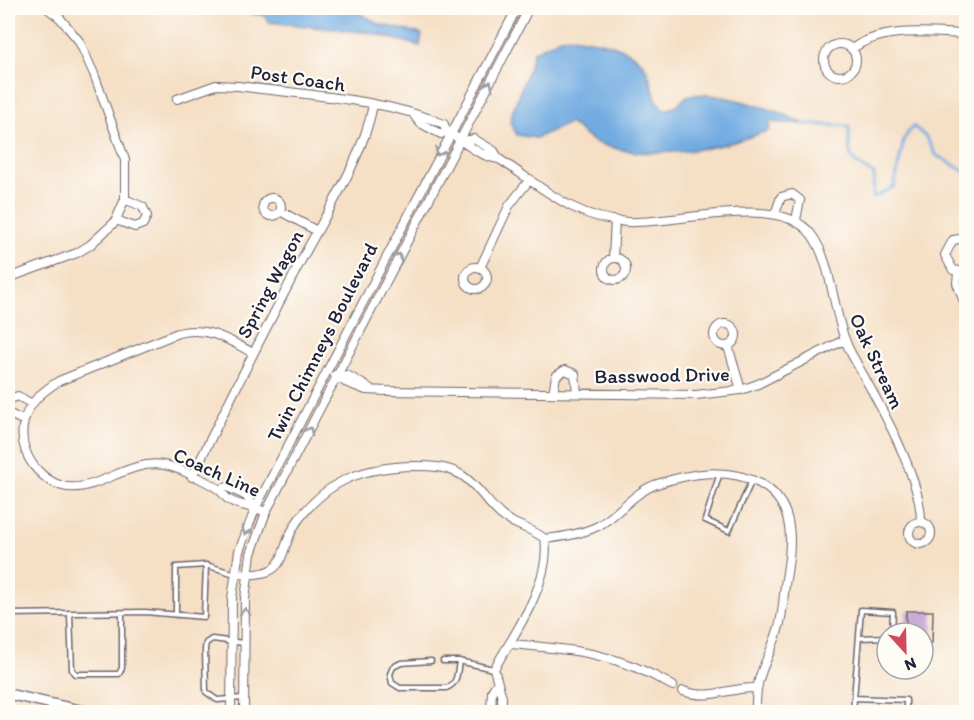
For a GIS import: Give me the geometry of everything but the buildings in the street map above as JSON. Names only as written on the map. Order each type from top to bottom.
[{"type":"street","points":[[8,278],[77,253],[102,235],[116,220],[125,200],[125,159],[94,74],[79,41],[60,18],[47,8]]},
{"type":"street","name":"Twin Chimneys Boulevard","points":[[231,712],[236,574],[239,551],[254,506],[327,371],[447,132],[517,8]]},
{"type":"street","name":"Twin Chimneys Boulevard","points":[[244,712],[244,643],[248,575],[251,554],[266,512],[463,140],[529,8]]},
{"type":"street","points":[[852,49],[865,39],[892,34],[966,34]]},
{"type":"street","points":[[844,44],[852,49],[856,59],[853,69],[839,75],[829,71],[824,57],[829,48],[844,44]]},
{"type":"street","name":"Post Coach","points":[[177,99],[216,85],[238,86],[373,105],[414,115],[420,123],[441,134],[447,132]]},
{"type":"street","name":"Spring Wagon","points":[[192,477],[369,126],[373,105]]},
{"type":"street","points":[[447,132],[463,140],[474,139],[494,150],[499,159],[555,198],[583,213],[615,220],[642,222],[752,213],[775,214],[796,220],[801,205],[800,200],[792,194],[781,197],[775,214]]},
{"type":"street","points":[[480,268],[509,206],[530,179]]},
{"type":"street","points":[[116,220],[135,227],[142,224],[147,216],[143,207],[125,200]]},
{"type":"street","points":[[280,212],[317,231]]},
{"type":"street","points":[[613,258],[615,220]]},
{"type":"street","name":"Oak Stream","points":[[796,220],[811,234],[821,252],[844,340],[887,420],[921,503],[921,521]]},
{"type":"street","points":[[966,238],[953,240],[946,250],[949,266],[962,272],[957,283],[966,307]]},
{"type":"street","name":"Coach Line","points":[[253,353],[212,332],[191,330],[59,381],[41,392],[32,404],[24,421],[23,445],[31,461],[46,479],[67,486],[90,486],[141,466],[163,465],[220,489],[227,487],[246,496],[254,506],[266,512]]},
{"type":"street","name":"Basswood Drive","points":[[327,371],[339,376],[345,382],[366,390],[371,388],[387,392],[696,395],[741,390],[844,340]]},
{"type":"street","points":[[728,346],[741,390]]},
{"type":"street","name":"Basswood Drive","points":[[553,393],[556,376],[565,370],[575,374],[577,393]]},
{"type":"street","points":[[8,400],[18,396],[32,404]]},
{"type":"street","points":[[8,413],[24,421]]},
{"type":"street","points":[[236,574],[263,574],[276,567],[298,520],[316,500],[358,472],[382,466],[439,466],[451,470],[472,483],[501,515],[545,539],[581,532],[599,525],[640,492],[656,484],[721,472],[740,474],[771,492],[784,508],[792,540],[780,625],[763,664],[756,688],[756,712]]},
{"type":"street","points":[[502,712],[502,697],[494,669],[510,644],[538,586],[544,561],[545,539]]},
{"type":"street","points":[[510,644],[604,654],[648,671],[673,686]]},
{"type":"street","points":[[490,712],[492,691],[497,683]]},
{"type":"street","points":[[683,691],[697,696],[711,696],[741,687],[756,688]]},
{"type":"street","points":[[8,694],[88,712]]},
{"type":"lane","points":[[721,472],[705,520],[706,523],[729,531],[752,480]]},
{"type":"lane","points":[[8,614],[122,613],[204,617],[206,565]]},
{"type":"lane","points":[[176,615],[176,567],[206,565],[236,574]]},
{"type":"lane","points":[[853,712],[861,610],[893,612],[893,621]]},
{"type":"lane","points":[[70,614],[72,669],[76,674],[119,674],[122,668],[122,613]]},
{"type":"lane","points":[[859,638],[875,637]]},
{"type":"lane","points":[[244,643],[212,639],[206,643],[205,650],[206,692],[216,700],[244,698]]},
{"type":"lane","points":[[431,661],[401,663],[393,667],[390,674],[392,683],[400,688],[453,686],[459,661]]},
{"type":"lane","points":[[443,661],[459,661],[494,669]]},
{"type":"lane","points":[[854,698],[906,700],[906,712]]},
{"type":"water","points":[[238,8],[350,8],[379,24],[422,34],[420,46],[372,33],[269,22],[264,15],[251,14]]},
{"type":"water","points":[[571,37],[615,46],[635,56],[648,73],[656,98],[665,110],[675,107],[687,96],[712,96],[746,102],[804,124],[770,122],[769,130],[750,137],[706,148],[659,153],[636,152],[595,142],[569,123],[536,138],[517,135],[510,122],[533,52],[561,38]]},
{"type":"waterway","points":[[804,124],[849,126],[851,156],[858,165],[874,174],[873,198],[894,187],[904,139],[913,126],[926,137],[936,155],[966,172]]}]
